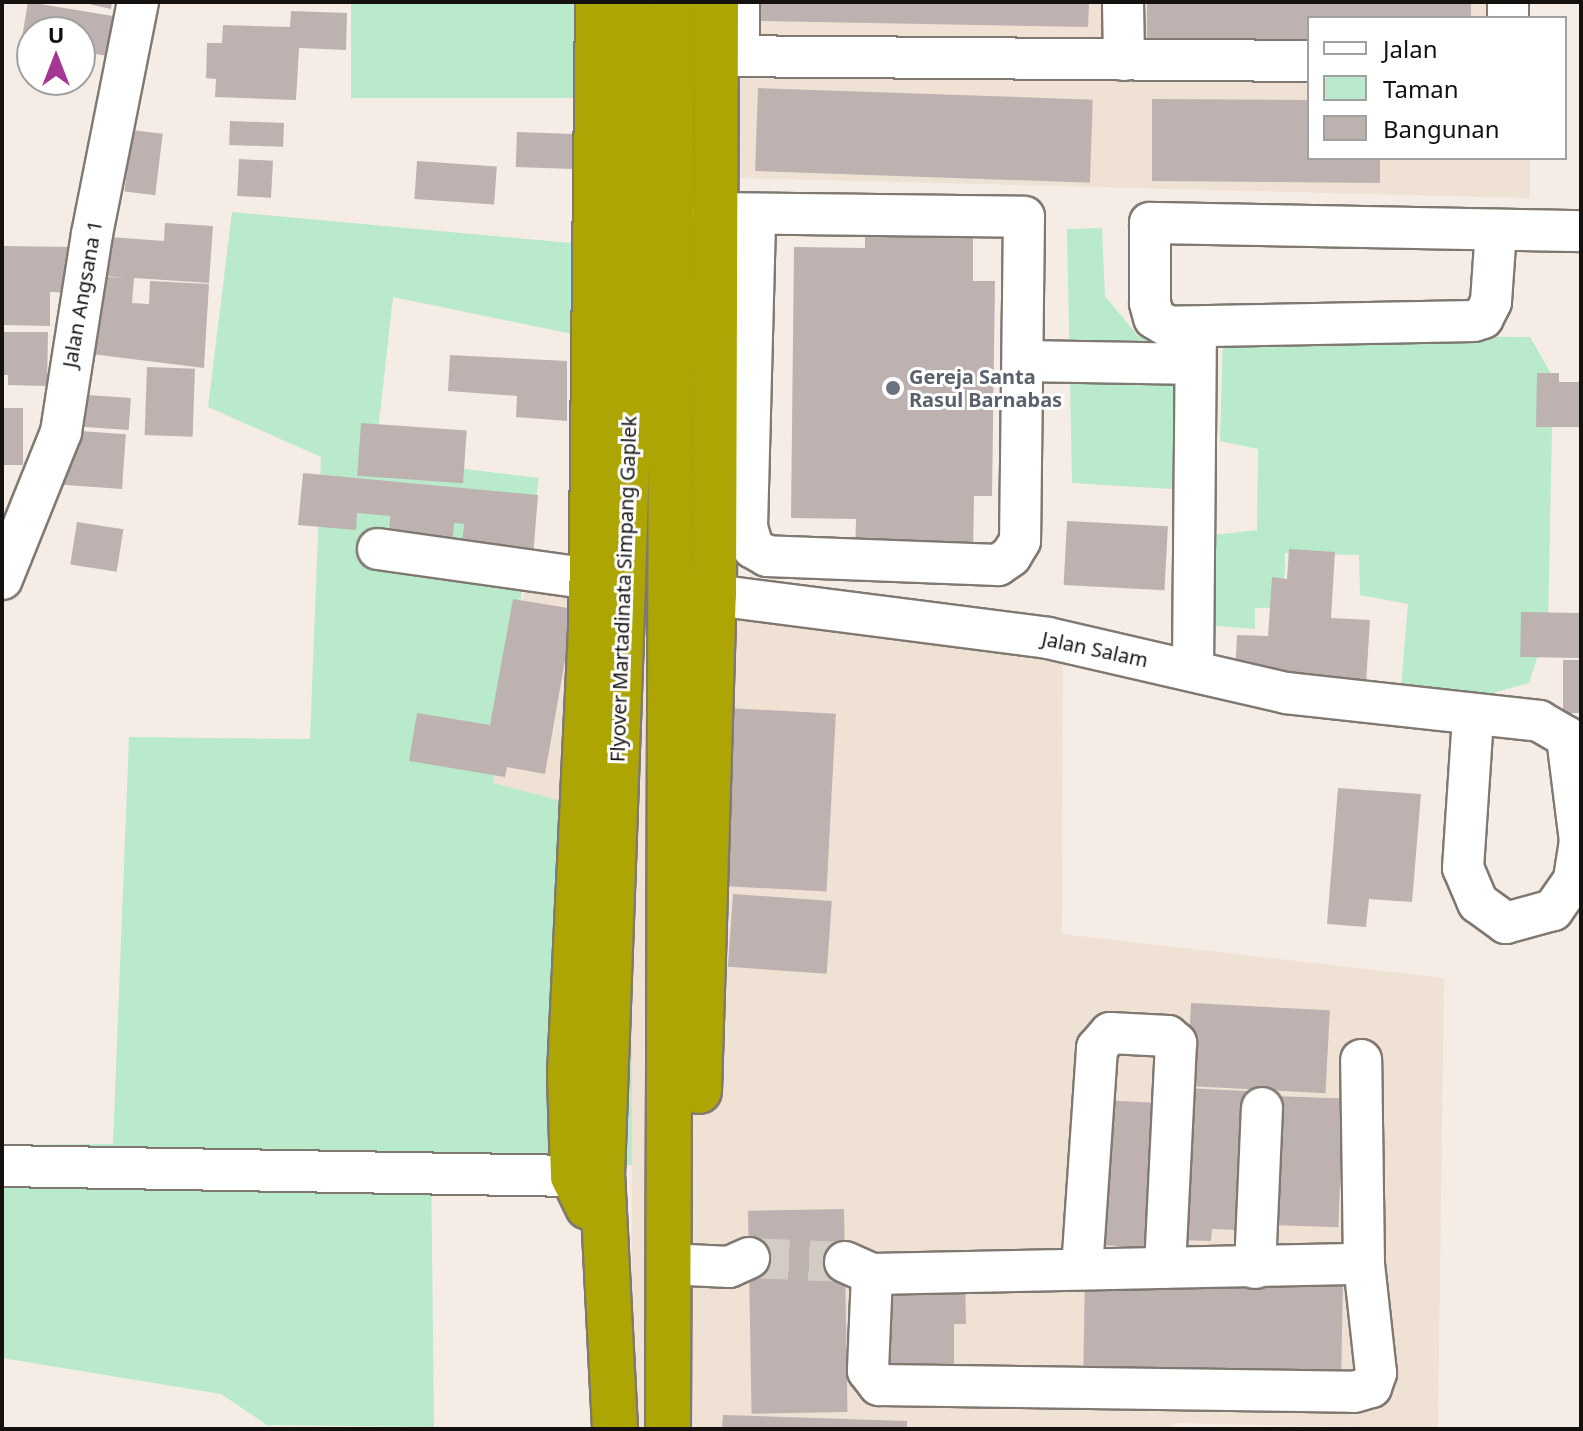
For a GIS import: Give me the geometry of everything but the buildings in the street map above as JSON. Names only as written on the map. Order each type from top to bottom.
[{"type":"highway","points":[[598,2],[591,579],[570,1074],[588,1176],[602,1225],[615,1429]]},
{"type":"highway","name":"Flyover Martadinata Simpang Gaplek","points":[[588,1176],[636,230],[637,2]]},
{"type":"highway","points":[[668,1429],[672,2]]},
{"type":"highway","points":[[669,1221],[699,1098],[714,595],[734,214],[728,56],[716,2]]},
{"type":"street","name":"Jalan Angsana 1","points":[[2,579],[61,432],[92,234],[138,2]]},
{"type":"street","points":[[739,2],[728,56],[1307,61]]},
{"type":"street","points":[[1123,2],[1124,60]]},
{"type":"street","points":[[734,214],[1024,217],[1026,361],[1020,541],[1011,556],[998,565],[767,556],[753,548],[747,527],[734,214]]},
{"type":"street","points":[[1196,345],[1154,318],[1150,223],[1581,231]]},
{"type":"street","points":[[1026,361],[1483,318],[1491,302],[1496,230]]},
{"type":"street","points":[[1193,668],[1196,345]]},
{"type":"street","points":[[378,549],[591,579]]},
{"type":"street","name":"Jalan Salam","points":[[714,595],[1048,638],[1084,650],[1193,668],[1286,693],[1473,717],[1539,721],[1567,737],[1580,841],[1574,880],[1553,910],[1506,923],[1478,903],[1463,868],[1473,717]]},
{"type":"street","points":[[1082,1269],[1097,1048],[1110,1033],[1168,1036],[1176,1043],[1165,1268]]},
{"type":"street","points":[[1361,1060],[1364,1264],[1376,1373],[1371,1387],[1354,1392],[879,1385],[868,1371],[859,1268],[1255,1268],[1364,1264]]},
{"type":"street","points":[[1255,1268],[1262,1108]]},
{"type":"street","points":[[2,1166],[588,1176]]},
{"type":"street","points":[[668,1264],[729,1267],[749,1258]]},
{"type":"shaded area","points":[[741,2],[1526,2],[1527,16],[1307,16],[1307,160],[1530,160],[1530,198],[739,178]]},
{"type":"shaded area","points":[[529,563],[1063,625],[1062,934],[1444,978],[1438,1429],[1172,1423],[1171,1429],[632,1429],[631,819],[493,784]]},
{"type":"green space","points":[[351,2],[586,2],[586,98],[351,98]]},
{"type":"green space","points":[[232,212],[581,244],[582,336],[393,297],[375,458],[539,478],[493,783],[631,819],[632,1165],[431,1157],[434,1427],[267,1425],[221,1394],[2,1358],[2,1145],[113,1144],[129,737],[310,739],[321,457],[208,407]]},
{"type":"green space","points":[[1102,228],[1105,296],[1138,336],[1190,342],[1189,490],[1072,483],[1067,229]]},
{"type":"green space","points":[[1376,336],[1530,337],[1553,377],[1548,625],[1529,683],[1475,698],[1401,686],[1408,604],[1360,595],[1359,555],[1285,553],[1284,607],[1255,608],[1255,629],[1205,625],[1214,535],[1257,530],[1258,449],[1220,441],[1223,340]]},
{"type":"tunnel","points":[[749,1258],[845,1262]]},
{"type":"place","name":"Gereja Santa Rasul Barnabas","points":[[893,388]]}]
